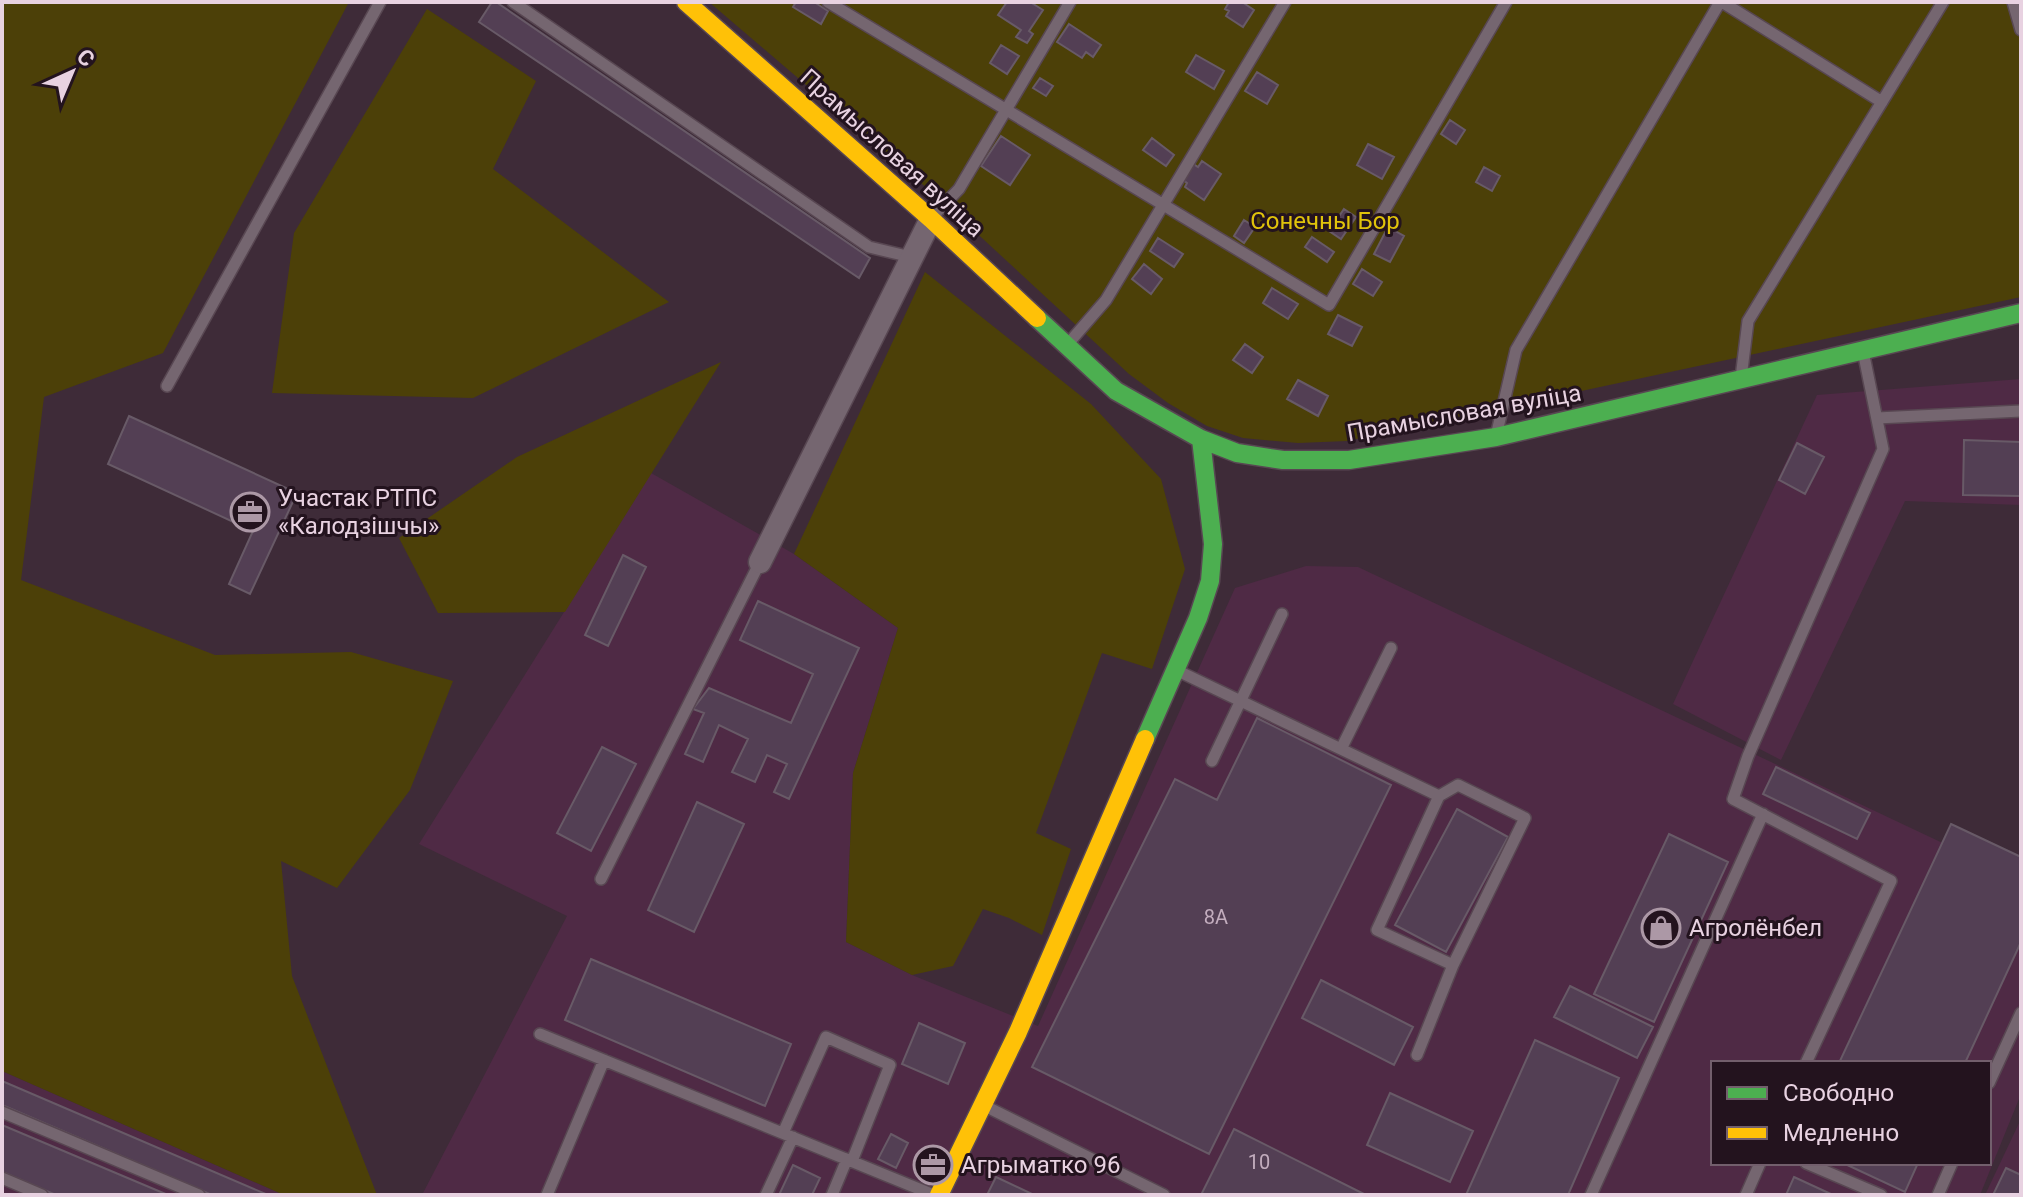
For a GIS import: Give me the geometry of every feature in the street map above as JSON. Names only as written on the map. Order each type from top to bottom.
[{"type":"street","name":"Прамысловая вуліца","points":[[686,2],[931,219],[1116,391],[1201,439],[1237,453],[1283,460],[1349,460],[1496,437],[2021,313]]},
{"type":"street","points":[[760,562],[931,219]]},
{"type":"street","points":[[936,1195],[1018,1032],[1198,618],[1210,581],[1213,544],[1201,439]]},
{"type":"lane","points":[[167,386],[380,2]]},
{"type":"lane","points":[[513,2],[869,247],[911,257]]},
{"type":"lane","points":[[828,2],[841,6],[1006,111],[1329,305],[1506,2]]},
{"type":"lane","points":[[931,219],[959,189],[1070,2]]},
{"type":"lane","points":[[1067,346],[1106,300],[1285,2]]},
{"type":"lane","points":[[1496,437],[1516,350],[1721,2],[1882,102]]},
{"type":"lane","points":[[1741,381],[1748,321],[1943,2]]},
{"type":"lane","points":[[2013,2],[2021,30]]},
{"type":"lane","points":[[1807,1061],[1891,881],[1733,799],[1748,756],[1883,449],[1863,351]]},
{"type":"lane","points":[[1877,418],[2021,411]]},
{"type":"lane","points":[[601,879],[760,562]]},
{"type":"lane","points":[[1212,761],[1282,614]]},
{"type":"lane","points":[[1341,749],[1391,648]]},
{"type":"lane","points":[[1176,670],[1439,796]]},
{"type":"lane","points":[[1417,1055],[1453,965],[1525,818],[1458,785],[1439,796],[1377,930],[1453,965]]},
{"type":"lane","points":[[1591,1195],[1763,814]]},
{"type":"lane","points":[[1991,1079],[2021,1013]]},
{"type":"lane","points":[[540,1034],[936,1195]]},
{"type":"lane","points":[[766,1195],[826,1037],[890,1065],[832,1195]]},
{"type":"lane","points":[[547,1195],[604,1060]]},
{"type":"lane","points":[[982,1104],[1164,1195]]},
{"type":"lane","points":[[2,1112],[199,1195]]},
{"type":"lane","points":[[1746,1195],[1759,1165]]},
{"type":"lane","points":[[1811,1165],[1881,1195]]},
{"type":"lane","points":[[1938,1195],[1951,1165]]},
{"type":"lane","points":[[2,1178],[42,1195]]},
{"type":"shaded area","points":[[2021,379],[2021,505],[1905,501],[1781,760],[1673,704],[1817,395]]},
{"type":"shaded area","points":[[651,473],[794,554],[898,628],[853,773],[846,942],[912,975],[1038,1026],[1235,588],[1306,566],[1358,567],[2021,880],[2021,1094],[1980,1195],[422,1195],[567,916],[419,844]]},
{"type":"shaded area","points":[[2,1071],[284,1195],[2,1195]]},
{"type":"shaded area","points":[[2021,1119],[2021,1195],[1985,1195]]},
{"type":"green space","points":[[2,2],[349,2],[163,353],[44,397],[21,580],[215,655],[351,652],[453,681],[410,790],[337,888],[281,861],[292,976],[377,1195],[284,1195],[2,1071]]},
{"type":"green space","name":"Сонечны Бор","points":[[709,2],[2021,2],[2021,297],[1347,441],[1298,443],[1243,438],[1207,426],[1168,403],[1129,374],[942,201]]},
{"type":"green space","points":[[427,9],[536,81],[493,169],[669,302],[473,398],[272,393],[294,233]]},
{"type":"green space","points":[[925,272],[1091,404],[1161,479],[1185,569],[1152,669],[1102,653],[1036,833],[1071,849],[1042,935],[983,909],[953,966],[912,975],[846,942],[853,773],[898,628],[794,554]]},
{"type":"green space","points":[[721,362],[565,612],[438,613],[399,538],[517,457]]},
{"type":"building","points":[[492,2],[870,258],[859,278],[479,22]]},
{"type":"building","points":[[796,2],[814,2],[828,11],[821,24],[793,7]]},
{"type":"building","points":[[1007,2],[1030,2],[1043,10],[1029,31],[1033,34],[1027,43],[1016,37],[1021,30],[998,15]]},
{"type":"building","points":[[1229,2],[1242,2],[1254,10],[1243,27],[1226,16],[1229,11],[1225,9]]},
{"type":"building","points":[[1069,24],[1101,45],[1093,57],[1086,52],[1082,58],[1057,42]]},
{"type":"building","points":[[1001,45],[1019,56],[1007,74],[990,63]]},
{"type":"building","points":[[1196,55],[1224,71],[1214,89],[1186,72]]},
{"type":"building","points":[[1257,72],[1278,85],[1267,104],[1245,91]]},
{"type":"building","points":[[1040,78],[1053,86],[1046,96],[1033,88]]},
{"type":"building","points":[[1450,120],[1465,130],[1456,144],[1441,134]]},
{"type":"building","points":[[1001,136],[1030,155],[1010,185],[981,166]]},
{"type":"building","points":[[1152,138],[1174,155],[1166,166],[1143,150]]},
{"type":"building","points":[[1368,144],[1394,157],[1382,179],[1357,165]]},
{"type":"building","points":[[1202,161],[1221,174],[1204,200],[1185,187],[1187,183],[1182,179],[1192,163],[1198,167]]},
{"type":"building","points":[[1484,167],[1500,176],[1492,191],[1476,182]]},
{"type":"building","points":[[1344,209],[1356,217],[1341,239],[1329,231]]},
{"type":"building","points":[[1244,220],[1255,227],[1244,243],[1234,236]]},
{"type":"building","points":[[1388,227],[1404,236],[1390,262],[1374,254]]},
{"type":"building","points":[[1312,237],[1334,252],[1327,262],[1305,247]]},
{"type":"building","points":[[1158,238],[1183,254],[1174,267],[1150,251]]},
{"type":"building","points":[[1144,264],[1162,279],[1151,294],[1132,279]]},
{"type":"building","points":[[1362,269],[1382,282],[1373,296],[1353,284]]},
{"type":"building","points":[[1272,288],[1298,304],[1288,319],[1263,303]]},
{"type":"building","points":[[1338,315],[1362,327],[1352,346],[1328,334]]},
{"type":"building","points":[[1245,344],[1263,357],[1252,373],[1233,360]]},
{"type":"building","points":[[1298,380],[1328,396],[1318,416],[1287,399]]},
{"type":"building","name":"Участак РТПС «Калодзішчы»","points":[[129,416],[297,493],[250,594],[229,584],[253,531],[108,464]]},
{"type":"building","points":[[1964,440],[2021,442],[2021,496],[1963,495]]},
{"type":"building","points":[[1797,443],[1824,457],[1805,494],[1779,480]]},
{"type":"building","points":[[623,555],[646,567],[608,646],[585,635]]},
{"type":"building","points":[[758,601],[859,648],[789,799],[774,792],[787,764],[767,755],[755,782],[732,772],[748,739],[719,725],[703,762],[685,754],[704,713],[693,709],[709,688],[791,723],[813,674],[740,640]]},
{"type":"building","points":[[1257,718],[1391,785],[1209,1154],[1032,1067],[1175,779],[1217,800]]},
{"type":"building","points":[[602,747],[636,764],[591,851],[557,833]]},
{"type":"building","points":[[1776,767],[1870,813],[1857,839],[1763,794]]},
{"type":"building","points":[[697,802],[744,824],[694,932],[648,910]]},
{"type":"building","points":[[1457,809],[1508,837],[1446,952],[1395,925]]},
{"type":"building","points":[[1951,824],[2021,857],[2021,942],[1966,1061],[1840,1061]]},
{"type":"building","name":"Агролёнбел","points":[[1669,834],[1728,862],[1654,1022],[1594,994]]},
{"type":"building","points":[[591,959],[791,1044],[765,1106],[565,1020]]},
{"type":"building","points":[[1321,980],[1413,1027],[1394,1065],[1302,1018]]},
{"type":"building","points":[[1570,986],[1653,1027],[1637,1058],[1554,1017]]},
{"type":"building","points":[[919,1023],[965,1043],[948,1084],[902,1064]]},
{"type":"building","points":[[1535,1040],[1619,1078],[1568,1195],[1466,1195]]},
{"type":"building","points":[[2,1081],[268,1195],[212,1195],[2,1105]]},
{"type":"building","points":[[1390,1093],[1473,1131],[1450,1182],[1367,1145]]},
{"type":"building","points":[[2,1125],[168,1195],[56,1195],[2,1172]]},
{"type":"building","points":[[1234,1129],[1366,1195],[1201,1195]]},
{"type":"building","points":[[891,1134],[908,1143],[896,1168],[878,1159]]},
{"type":"building","points":[[793,1165],[820,1178],[812,1195],[779,1195]]},
{"type":"building","points":[[1847,1165],[1917,1165],[1905,1192]]},
{"type":"building","points":[[2006,1168],[2021,1175],[2021,1195],[1993,1195]]},
{"type":"building","points":[[996,1177],[1034,1195],[987,1195]]},
{"type":"building","points":[[1794,1177],[1833,1195],[1786,1195]]},
{"type":"traffic: fast","points":[[1037,318],[1116,391],[1201,439],[1237,453],[1283,460],[1349,460],[1496,437],[2021,313]]},
{"type":"traffic: fast","points":[[1145,739],[1198,618],[1210,581],[1213,544],[1201,439]]},
{"type":"traffic: slow","points":[[686,2],[931,219],[1037,318]]},
{"type":"traffic: slow","points":[[939,1195],[1018,1032],[1145,739]]},
{"type":"place","name":"Участак РТПС «Калодзішчы»","points":[[250,512]]},
{"type":"place","name":"Агролёнбел","points":[[1661,928]]},
{"type":"place","name":"Агрыматко 96","points":[[933,1165]]}]
